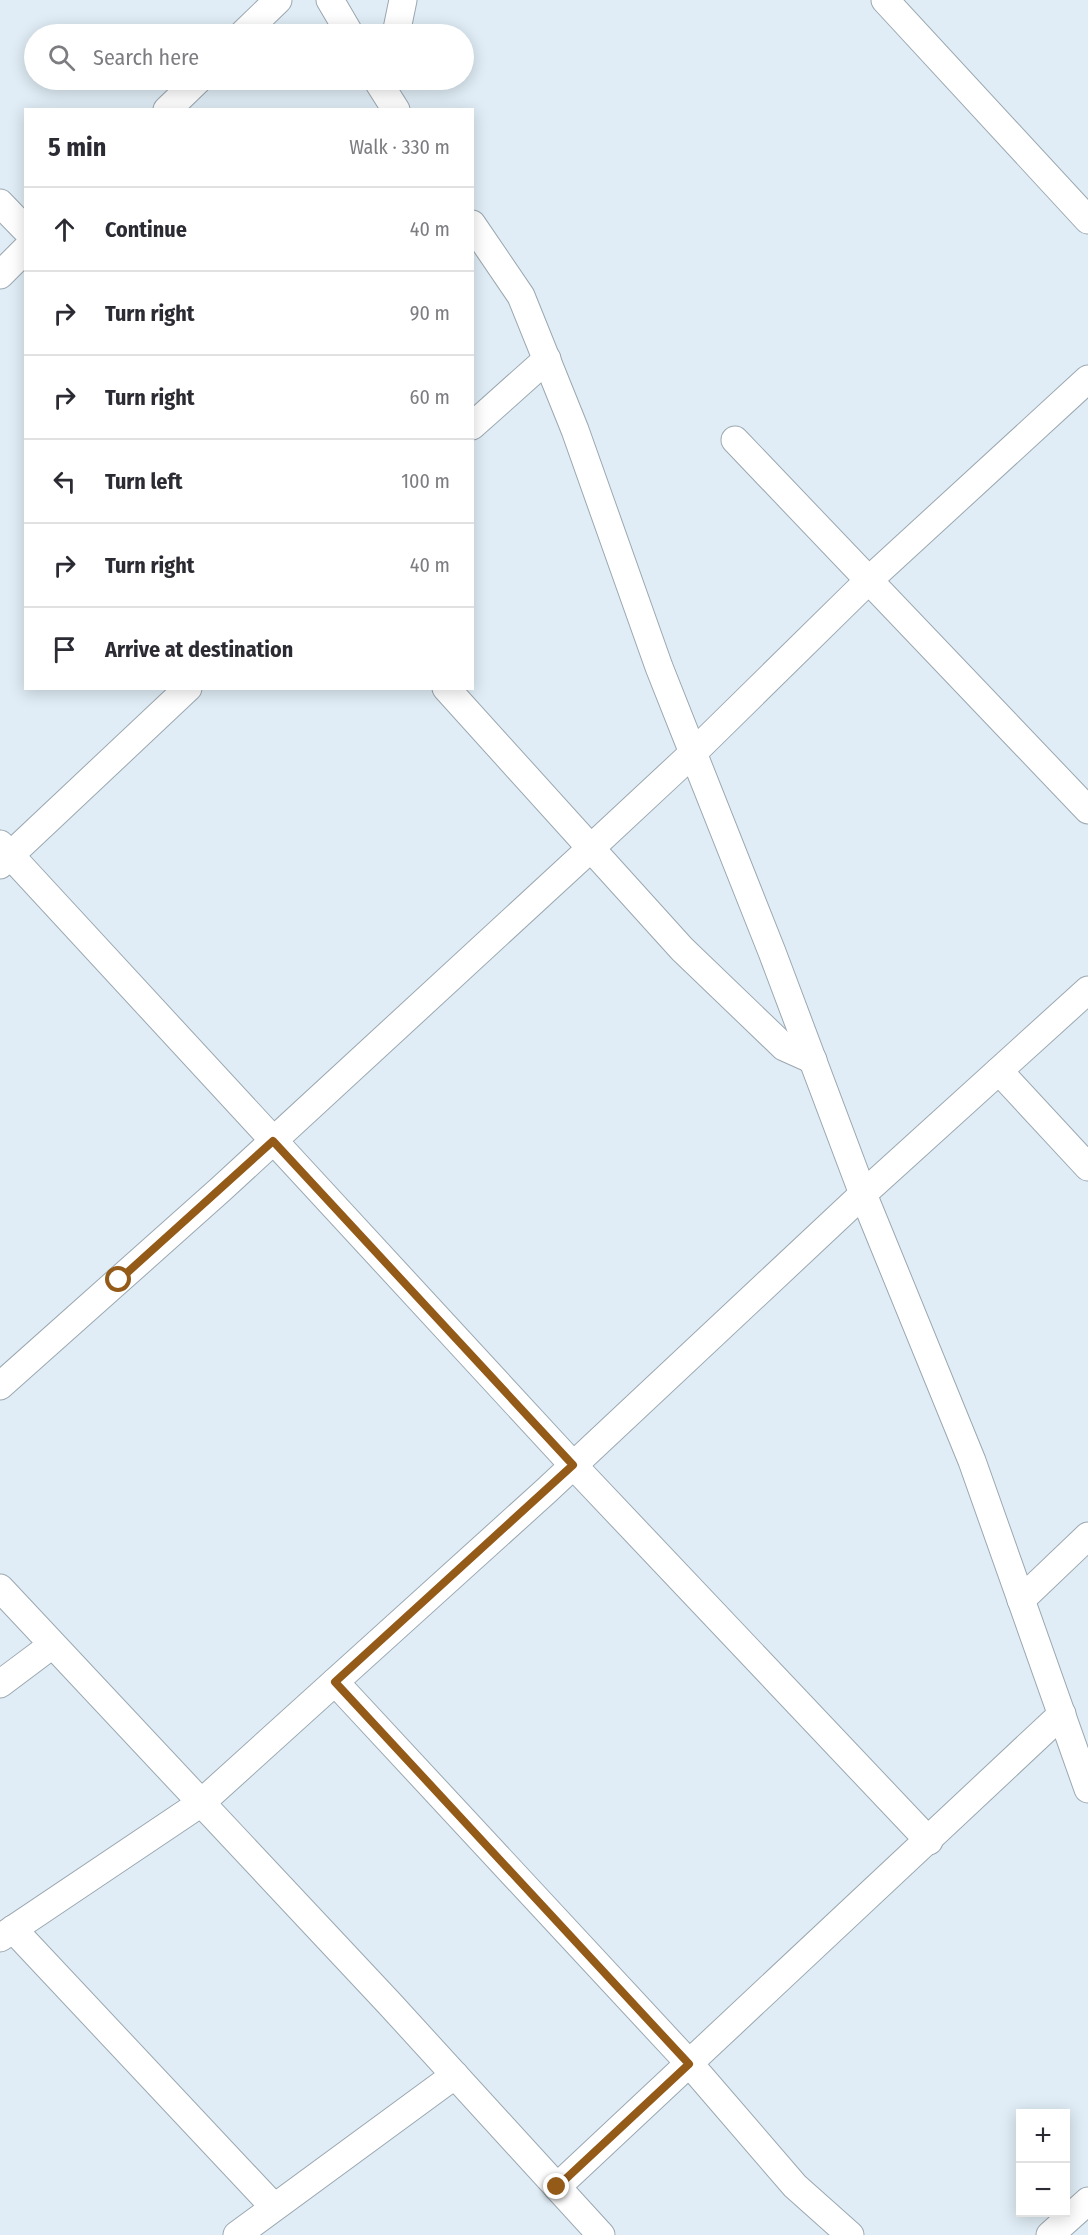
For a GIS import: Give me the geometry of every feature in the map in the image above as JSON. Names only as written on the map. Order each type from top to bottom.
[{"type":"street","points":[[253,24],[278,0]]},
{"type":"street","points":[[330,0],[344,24]]},
{"type":"street","points":[[398,24],[403,0]]},
{"type":"street","points":[[885,0],[1088,220]]},
{"type":"street","points":[[169,108],[188,90]]},
{"type":"street","points":[[0,202],[24,228]]},
{"type":"street","points":[[474,227],[521,296],[547,358],[659,667],[863,1194],[972,1461],[1088,1789]]},
{"type":"street","points":[[0,275],[24,251]]},
{"type":"street","points":[[474,424],[547,358]]},
{"type":"street","points":[[0,1386],[273,1141],[591,848],[693,753],[869,580],[1088,379]]},
{"type":"street","points":[[735,440],[1088,810]]},
{"type":"street","points":[[186,690],[4,855],[573,1465],[928,1841]]},
{"type":"street","points":[[448,690],[682,949],[784,1047],[813,1060]]},
{"type":"street","points":[[273,2206],[7,1933],[201,1803],[573,1465],[863,1194],[1088,990]]},
{"type":"street","points":[[999,1071],[1088,1167]]},
{"type":"street","points":[[1021,1600],[1088,1536]]},
{"type":"street","points":[[0,1588],[455,2075],[601,2235]]},
{"type":"street","points":[[0,1684],[52,1644]]},
{"type":"street","points":[[335,1682],[689,2064],[795,2186],[850,2235]]},
{"type":"street","points":[[557,2187],[1062,1714]]},
{"type":"street","points":[[237,2235],[273,2206],[455,2075]]},
{"type":"street","points":[[1050,2235],[1088,2201]]},
{"type":"route","points":[[119,1280],[273,1141],[573,1465],[335,1682],[689,2064],[557,2187]]}]
